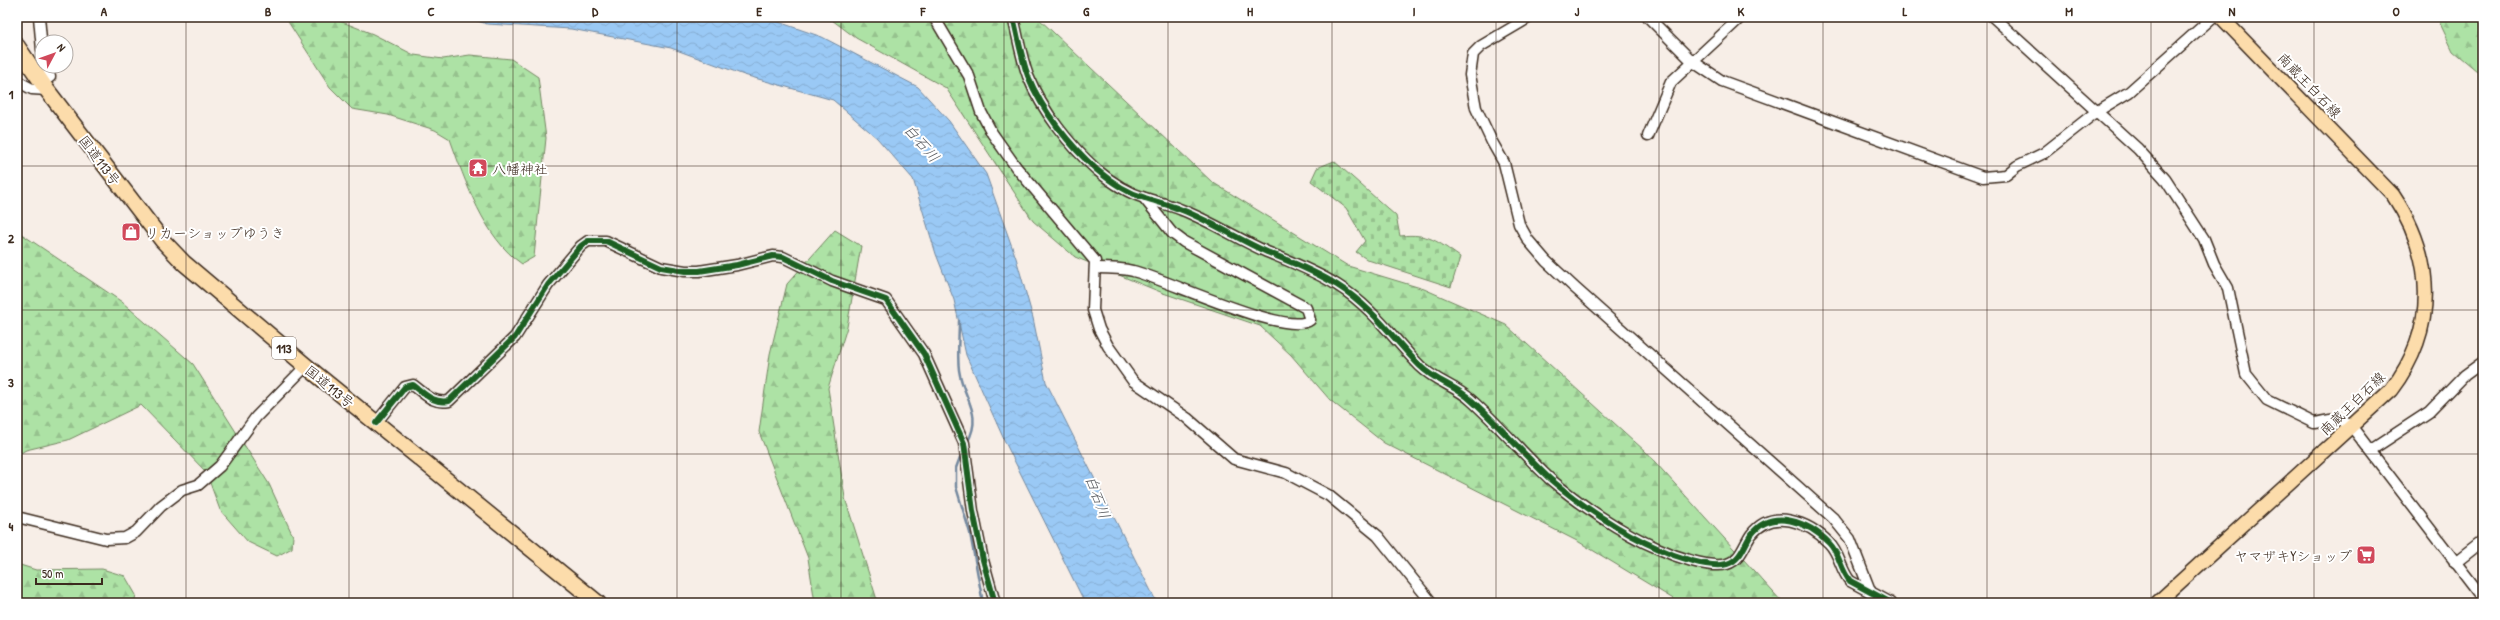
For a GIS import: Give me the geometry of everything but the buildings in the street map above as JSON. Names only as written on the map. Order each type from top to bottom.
[{"type":"highway","name":"国道113号","points":[[17,46],[45,86],[162,240],[217,293],[598,603]]},
{"type":"main road","name":"南蔵王白石線","points":[[2157,603],[2391,390],[2412,357],[2421,328],[2426,302],[2425,273],[2421,251],[2410,222],[2393,195],[2221,17]]},
{"type":"street","points":[[39,17],[41,34]]},
{"type":"street","points":[[934,17],[969,76],[981,112],[992,133],[1016,167],[1090,255],[1096,268],[1093,310],[1099,330],[1108,346],[1133,381],[1187,418],[1234,459],[1286,473],[1328,495],[1378,536],[1432,603]]},
{"type":"street","points":[[1013,17],[1029,78],[1064,135],[1084,158],[1108,178],[1144,198],[1169,204],[1220,226],[1264,251],[1323,276],[1350,293],[1374,315],[1422,368],[1470,398],[1562,488],[1642,541],[1695,561],[1726,564],[1738,557],[1751,535],[1762,526],[1778,519],[1792,520],[1809,528],[1828,542],[1836,551],[1845,575],[1850,581],[1891,603]]},
{"type":"street","points":[[1530,17],[1481,46],[1473,54],[1470,75],[1476,108],[1504,163],[1516,214],[1528,240],[1546,261],[1570,284],[1833,518],[1850,538],[1871,593]]},
{"type":"street","points":[[1648,17],[1692,61],[1722,81],[1983,177],[2006,175],[2017,166],[2044,153],[2096,112],[2129,92],[2213,17]]},
{"type":"street","points":[[1648,136],[1671,82],[1741,17]]},
{"type":"street","points":[[1993,17],[2138,149],[2165,179],[2204,239],[2214,264],[2228,288],[2246,374],[2267,400],[2314,423],[2331,418],[2342,419],[2352,427],[2483,598]]},
{"type":"street","points":[[17,80],[32,88],[45,86],[50,77],[49,74]]},
{"type":"street","points":[[1096,268],[1134,271],[1272,320],[1299,324],[1305,324],[1310,320],[1306,308],[1194,248],[1172,233],[1144,198]]},
{"type":"street","points":[[376,423],[406,387],[413,386],[432,400],[440,403],[448,401],[515,337],[548,285],[581,246],[588,242],[598,239],[612,243],[661,267],[685,271],[699,271],[737,266],[773,256],[783,257],[832,281],[886,300],[924,354],[965,448],[983,560],[995,603]]},
{"type":"street","points":[[2371,450],[2429,412],[2465,375],[2483,362]]},
{"type":"street","points":[[21,518],[106,539],[124,538],[136,532],[182,490],[198,486],[220,466],[256,417],[306,366]]},
{"type":"street","points":[[2455,563],[2483,542]]},
{"type":"green space","points":[[285,17],[332,18],[373,34],[414,55],[443,59],[470,55],[511,59],[538,77],[546,138],[534,257],[522,264],[509,253],[486,224],[469,190],[450,139],[435,130],[388,115],[352,109],[330,87]]},
{"type":"green space","points":[[828,17],[1037,17],[1212,182],[1348,266],[1424,289],[1506,325],[1645,451],[1783,603],[1680,603],[1579,542],[1384,443],[1330,400],[1291,355],[1260,326],[1163,293],[1075,257],[1033,221],[946,88],[856,38]]},
{"type":"green space","points":[[2437,17],[2483,17],[2483,76],[2453,51]]},
{"type":"green space","points":[[1334,161],[1396,216],[1400,236],[1410,235],[1432,239],[1460,257],[1451,287],[1368,260],[1356,252],[1365,241],[1346,208],[1311,181],[1317,168]]},
{"type":"green space","points":[[835,230],[861,246],[847,327],[828,388],[845,498],[878,603],[815,603],[808,558],[759,432],[770,354],[787,284]]},
{"type":"green space","points":[[17,231],[122,302],[193,364],[269,484],[293,536],[292,548],[277,556],[248,542],[220,510],[206,472],[141,405],[68,440],[26,450],[17,455]]},
{"type":"green space","points":[[17,564],[36,570],[102,569],[125,576],[136,595],[134,603],[17,603]]},
{"type":"water","name":"白石川","points":[[465,17],[764,17],[822,37],[918,87],[949,121],[986,174],[1016,258],[1033,318],[1046,382],[1157,603],[1085,603],[1006,444],[966,355],[954,300],[936,254],[913,179],[877,138],[833,100],[744,75],[671,48],[571,29],[487,24]]},
{"type":"waterway","points":[[959,321],[959,370],[973,414],[972,432],[967,443]]},
{"type":"waterway","points":[[962,452],[956,468],[956,487],[970,533],[983,603]]},
{"type":"cycle path","points":[[1013,17],[1021,54],[1028,76],[1041,102],[1067,139],[1097,170],[1113,182],[1132,193],[1193,215],[1256,247],[1320,275],[1349,293],[1371,312],[1420,366],[1432,376],[1459,391],[1471,400],[1550,479],[1601,517],[1644,542],[1664,551],[1692,561],[1711,565],[1727,564],[1736,559],[1742,552],[1751,535],[1760,526],[1769,521],[1780,520],[1801,524],[1821,535],[1833,547],[1844,572],[1850,581],[1891,603]]},
{"type":"cycle path","points":[[376,423],[405,387],[413,385],[434,400],[443,402],[449,401],[515,337],[548,285],[581,246],[588,241],[606,241],[661,267],[685,271],[699,271],[737,265],[773,256],[783,257],[832,281],[886,300],[924,354],[964,443],[973,511],[983,560],[995,603]]},
{"type":"place","name":"八幡神社","points":[[478,168]]},
{"type":"place","name":"リカーショップゆうき","points":[[131,232]]},
{"type":"place","name":"ヤマザキYショップ","points":[[2366,555]]}]
